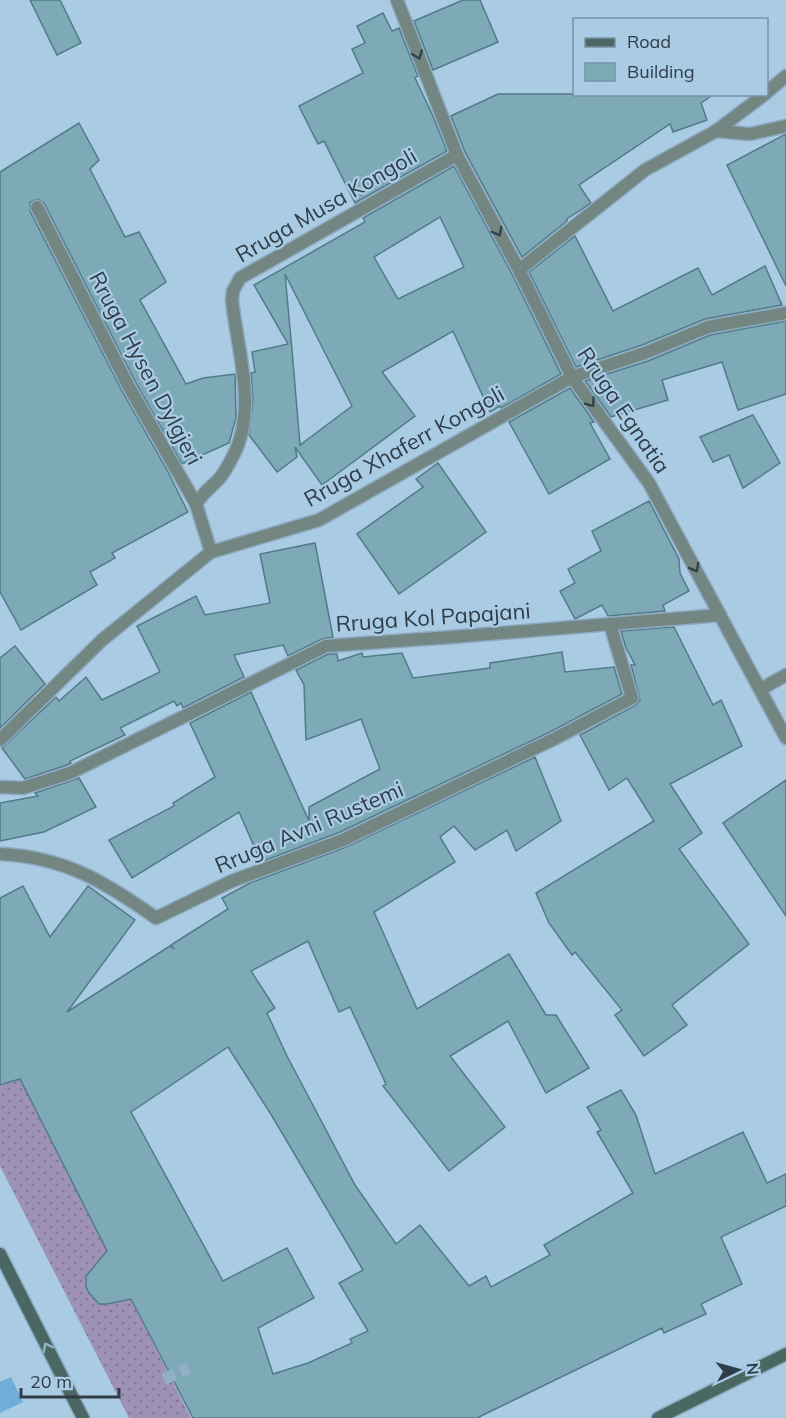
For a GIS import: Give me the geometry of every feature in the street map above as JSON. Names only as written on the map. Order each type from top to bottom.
[{"type":"main road","points":[[0,1254],[83,1418]]},
{"type":"main road","points":[[658,1418],[786,1354]]},
{"type":"street","name":"Rruga Egnatia","points":[[397,0],[457,155],[519,270],[572,377],[649,483],[786,738]]},
{"type":"street","points":[[768,92],[786,76]]},
{"type":"street","points":[[519,270],[645,170],[716,131],[763,96]]},
{"type":"street","points":[[716,131],[750,134],[786,126]]},
{"type":"street","name":"Rruga Musa Kongoli","points":[[196,504],[202,494],[220,479],[234,454],[243,427],[244,392],[232,300],[233,291],[240,278],[457,155]]},
{"type":"street","name":"Rruga Hysen Dylgjeri","points":[[37,207],[129,387],[196,504],[211,552]]},
{"type":"street","name":"Rruga Xhaferr Kongoli","points":[[0,740],[102,640],[211,552],[319,520],[572,377],[645,353],[708,327],[786,313]]},
{"type":"street","name":"Rruga Kol Papajani","points":[[0,787],[23,788],[70,773],[326,646],[720,615]]},
{"type":"street","name":"Rruga Avni Rustemi","points":[[0,854],[29,857],[71,867],[117,890],[156,918],[232,881],[343,840],[544,744],[632,698],[610,624]]},
{"type":"street","points":[[761,689],[786,675]]},
{"type":"shaded area","points":[[19,1078],[191,1418],[129,1418],[0,1166],[0,1086]]},
{"type":"water","points":[[11,1377],[23,1402],[0,1413],[0,1382]]},
{"type":"building","points":[[30,0],[60,0],[81,43],[57,55]]},
{"type":"building","points":[[463,0],[480,0],[498,42],[433,70],[414,21]]},
{"type":"building","points":[[383,13],[392,31],[399,28],[418,76],[415,78],[447,151],[355,203],[324,141],[318,144],[299,106],[363,73],[352,49],[365,43],[357,26]]},
{"type":"building","points":[[498,94],[711,96],[701,103],[707,120],[673,132],[670,124],[579,185],[591,203],[567,219],[522,257],[465,152],[451,116]]},
{"type":"building","points":[[79,123],[99,160],[90,169],[125,237],[139,232],[166,282],[140,300],[186,384],[203,378],[235,374],[236,418],[229,443],[182,464],[136,383],[44,203],[38,199],[30,202],[30,211],[122,391],[188,512],[112,553],[115,558],[90,572],[97,585],[21,630],[0,592],[0,172]]},
{"type":"building","points":[[786,134],[786,286],[727,165]]},
{"type":"building","points":[[454,166],[512,274],[561,374],[490,412],[453,331],[382,372],[415,416],[322,485],[295,447],[297,457],[277,472],[249,435],[253,400],[251,373],[255,372],[252,352],[288,344],[254,285],[365,222],[363,218]],"holes":[[[440,217],[464,267],[398,299],[374,257]],[[285,274],[352,406],[300,445],[292,350]]]},
{"type":"building","points":[[575,236],[613,311],[698,268],[712,295],[765,266],[782,305],[705,319],[642,345],[576,367],[529,272]]},
{"type":"building","points":[[786,321],[786,394],[738,410],[722,362],[662,380],[668,400],[611,417],[585,381],[648,361],[710,335]]},
{"type":"building","points":[[570,388],[594,422],[590,423],[610,459],[549,494],[509,422]]},
{"type":"building","points":[[753,415],[780,463],[743,488],[729,455],[713,462],[700,437]]},
{"type":"building","points":[[438,463],[486,532],[399,594],[357,534],[423,487],[416,479]]},
{"type":"building","points":[[649,501],[679,559],[680,573],[689,591],[663,605],[665,611],[608,616],[602,605],[575,619],[560,591],[575,583],[568,569],[601,551],[592,531]]},
{"type":"building","points":[[315,543],[333,637],[322,639],[288,656],[283,645],[234,655],[244,677],[183,708],[181,703],[177,706],[174,701],[120,728],[125,735],[70,761],[71,763],[67,765],[25,779],[2,748],[56,697],[59,701],[86,677],[102,700],[160,672],[137,626],[196,596],[205,615],[270,603],[260,554]]},
{"type":"building","points":[[674,627],[713,705],[721,700],[742,746],[670,784],[702,833],[679,849],[749,944],[672,1005],[687,1025],[644,1056],[615,1015],[622,1010],[575,952],[572,955],[549,923],[536,893],[654,821],[627,778],[609,790],[580,735],[636,705],[640,700],[631,665],[635,665],[626,648],[621,631]]},
{"type":"building","points":[[15,646],[45,684],[0,728],[0,658]]},
{"type":"building","points":[[562,652],[565,672],[614,667],[622,694],[550,732],[340,832],[261,862],[239,812],[132,878],[109,840],[174,806],[173,803],[215,777],[190,723],[251,692],[309,821],[309,807],[380,769],[361,719],[306,740],[304,685],[296,670],[328,654],[337,654],[338,661],[362,653],[363,657],[402,653],[413,678],[490,668],[490,663]]},
{"type":"building","points":[[535,757],[561,821],[516,851],[507,830],[475,850],[454,826],[440,837],[455,862],[374,912],[417,1009],[509,954],[546,1015],[556,1015],[589,1068],[546,1093],[508,1021],[450,1056],[505,1127],[449,1171],[383,1086],[386,1084],[350,1007],[339,1012],[308,941],[251,971],[275,1008],[267,1013],[355,1185],[396,1244],[420,1225],[469,1286],[486,1276],[491,1287],[550,1255],[544,1245],[633,1193],[597,1132],[601,1130],[587,1107],[621,1090],[636,1115],[655,1174],[743,1132],[767,1183],[786,1174],[786,1206],[721,1237],[742,1284],[701,1304],[706,1314],[664,1333],[662,1328],[477,1418],[193,1418],[131,1299],[99,1304],[89,1293],[86,1287],[86,1276],[107,1251],[20,1079],[0,1085],[0,898],[23,886],[50,937],[88,886],[135,920],[67,1012],[170,946],[174,949],[171,945],[228,909],[222,898],[250,883],[346,847]],"holes":[[[228,1047],[272,1116],[363,1270],[339,1283],[368,1331],[350,1339],[352,1343],[308,1363],[273,1374],[258,1328],[314,1298],[287,1248],[223,1281],[131,1112]]]},
{"type":"building","points":[[79,778],[96,807],[44,832],[0,841],[0,803],[38,796],[35,793]]},
{"type":"building","points":[[786,780],[786,916],[723,823]]},
{"type":"tunnel","points":[[164,1379],[189,1368]]}]
